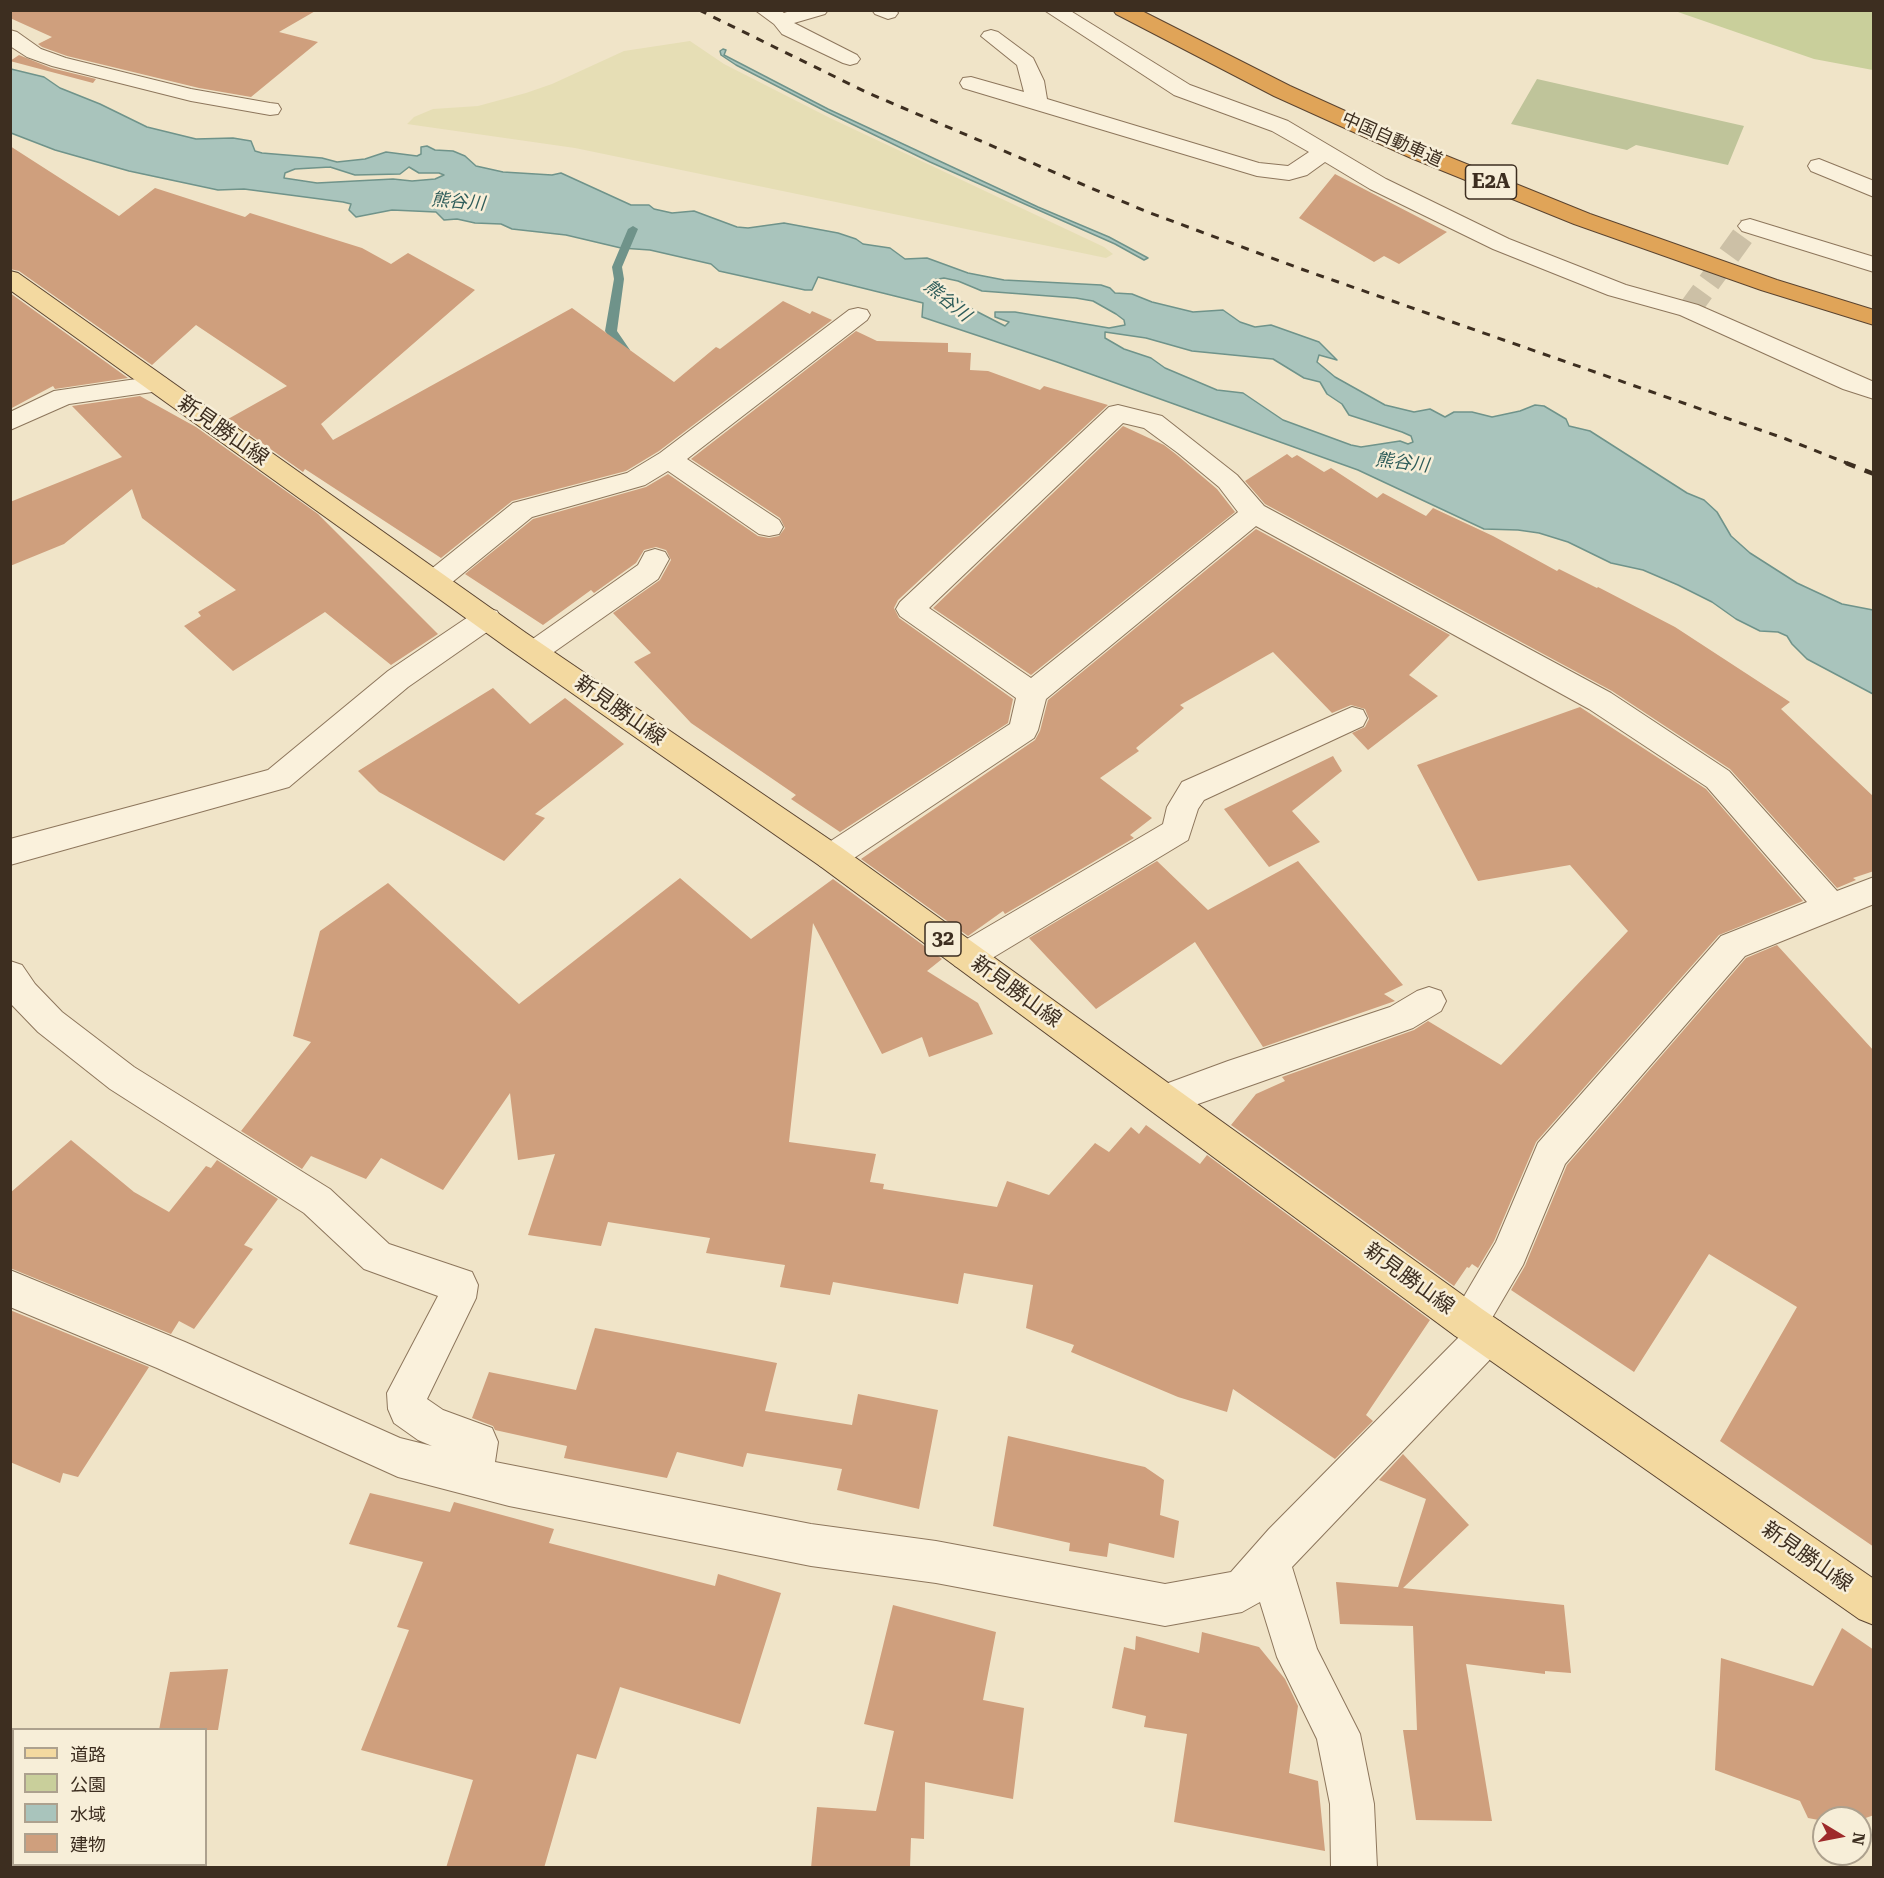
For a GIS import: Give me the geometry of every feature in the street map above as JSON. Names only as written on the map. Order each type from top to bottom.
[{"type":"highway","name":"中国自動車道","points":[[1123,10],[1282,91],[1419,153],[1582,219],[1769,285],[1874,318]]},
{"type":"main road","name":"新見勝山線","points":[[10,278],[534,652],[831,857],[1478,1328],[1874,1604]]},
{"type":"street","points":[[773,15],[818,10]]},
{"type":"street","points":[[1054,10],[1182,90],[1280,126],[1377,184],[1501,244],[1617,290],[1689,310],[1852,383],[1874,390]]},
{"type":"street","points":[[773,15],[789,30],[850,59]]},
{"type":"street","points":[[10,36],[34,53],[59,62],[190,95],[270,109]]},
{"type":"street","points":[[991,36],[1026,62],[1033,81],[1037,104]]},
{"type":"street","points":[[971,83],[1257,169],[1289,173],[1299,171],[1324,152]]},
{"type":"street","points":[[1819,166],[1874,190]]},
{"type":"street","points":[[1750,226],[1874,265]]},
{"type":"street","points":[[435,581],[523,510],[636,480],[669,459],[858,315]]},
{"type":"street","points":[[10,422],[63,397],[157,384]]},
{"type":"street","points":[[1032,694],[910,609],[1118,413],[1153,422],[1228,482],[1254,513],[1600,701],[1718,779],[1832,908]]},
{"type":"street","points":[[669,459],[769,527]]},
{"type":"street","points":[[831,857],[1023,730],[1032,694],[1254,513]]},
{"type":"street","points":[[534,652],[648,572],[655,559]]},
{"type":"street","points":[[10,852],[278,779],[398,679],[487,618]]},
{"type":"street","points":[[967,956],[1177,831],[1184,807],[1193,791],[1352,718]]},
{"type":"street","points":[[10,1288],[171,1355],[398,1457],[509,1486],[811,1545],[936,1562],[1164,1605],[1242,1591],[1478,1328],[1551,1154],[1733,946],[1874,890]]},
{"type":"street","points":[[10,975],[23,994],[50,1022],[122,1078],[317,1201],[376,1257],[459,1285],[457,1298],[407,1393],[408,1409],[432,1426],[478,1442],[473,1477]]},
{"type":"street","points":[[1164,1100],[1401,1018],[1429,1001]]},
{"type":"street","points":[[1269,1561],[1298,1657],[1338,1734],[1352,1804],[1354,1868]]},
{"type":"shaded area","points":[[690,41],[724,64],[830,118],[1104,247],[1113,254],[1106,258],[575,148],[407,124],[414,117],[433,109],[478,106],[526,93],[552,84],[624,51]]},
{"type":"green space","points":[[1675,11],[1873,11],[1873,70],[1814,59]]},
{"type":"green space","points":[[1537,79],[1744,126],[1728,165],[1636,145],[1627,150],[1511,124]]},
{"type":"water","points":[[726,50],[724,55],[828,109],[1038,207],[1109,237],[1148,258],[1144,260],[1115,244],[930,162],[825,111],[736,65],[721,55],[720,51]]},
{"type":"water","name":"熊谷川","points":[[11,69],[44,77],[60,88],[147,127],[196,139],[233,138],[251,141],[255,151],[262,153],[322,158],[337,162],[365,159],[386,152],[417,156],[421,154],[421,147],[427,146],[435,150],[453,151],[465,156],[476,166],[503,172],[552,175],[561,173],[631,205],[649,205],[654,209],[672,213],[694,211],[737,227],[748,228],[784,223],[838,233],[863,244],[890,248],[905,259],[927,258],[968,273],[1004,280],[1101,285],[1110,288],[1115,293],[1132,294],[1152,302],[1193,312],[1223,310],[1240,322],[1255,327],[1271,325],[1319,342],[1337,360],[1319,355],[1317,362],[1335,377],[1385,405],[1414,412],[1430,409],[1445,417],[1454,412],[1472,412],[1492,417],[1535,405],[1544,406],[1566,419],[1569,426],[1590,431],[1687,493],[1704,500],[1717,512],[1731,536],[1750,553],[1797,583],[1842,604],[1873,610],[1873,694],[1807,659],[1787,636],[1778,632],[1760,631],[1736,619],[1712,602],[1643,570],[1611,563],[1568,542],[1539,533],[1484,529],[1358,470],[1057,362],[922,317],[923,303],[818,277],[812,290],[805,290],[719,271],[711,264],[650,250],[621,248],[566,235],[512,229],[501,224],[475,223],[457,219],[444,220],[436,212],[392,210],[356,217],[349,210],[351,204],[343,202],[244,189],[218,190],[129,171],[55,150],[11,133]],"holes":[[[330,167],[355,175],[400,174],[409,167],[419,173],[444,175],[435,179],[412,181],[393,179],[317,183],[284,178],[285,173],[295,169]],[[944,278],[958,281],[982,291],[1093,301],[1116,314],[1124,320],[1125,325],[1109,328],[1015,312],[995,312],[995,317],[1009,322],[1005,326],[963,302],[945,297],[933,280]],[[1105,332],[1146,338],[1192,351],[1273,359],[1304,378],[1320,382],[1327,394],[1342,404],[1349,415],[1402,432],[1411,436],[1413,442],[1408,444],[1400,441],[1361,447],[1351,445],[1283,420],[1243,393],[1217,390],[1165,368],[1151,358],[1124,349],[1105,338]]]},
{"type":"building","points":[[10,10],[317,10],[279,32],[318,42],[251,97],[199,88],[67,56],[42,47],[38,44],[52,37],[10,18]]},
{"type":"building","points":[[19,55],[51,68],[96,79],[93,83],[10,61]]},
{"type":"building","points":[[10,146],[119,216],[155,188],[245,217],[250,213],[362,248],[391,264],[408,253],[475,290],[321,424],[333,440],[572,308],[674,382],[716,347],[720,349],[783,301],[810,314],[812,311],[832,320],[659,451],[626,471],[512,501],[441,558],[305,469],[303,472],[228,419],[287,386],[196,325],[152,365],[19,271],[10,269]]},
{"type":"building","points":[[1335,174],[1447,232],[1399,264],[1384,256],[1374,262],[1299,218]]},
{"type":"building","points":[[10,293],[128,378],[55,389],[53,386],[10,409]]},
{"type":"building","points":[[856,331],[877,341],[948,343],[948,352],[971,353],[970,370],[988,371],[1040,390],[1044,386],[1108,405],[898,600],[894,608],[899,618],[1013,699],[1008,723],[840,832],[791,799],[796,795],[691,723],[634,662],[651,653],[613,613],[660,580],[671,560],[666,550],[656,547],[644,550],[636,563],[594,593],[591,590],[543,625],[465,574],[533,519],[646,487],[668,474],[758,536],[769,538],[779,536],[785,528],[780,518],[691,459]]},
{"type":"building","points":[[140,396],[196,427],[318,514],[438,634],[391,665],[325,612],[233,671],[184,626],[201,616],[198,612],[236,590],[142,518],[132,489],[64,544],[10,566],[10,502],[122,457],[72,406]]},
{"type":"building","points":[[1123,426],[1164,445],[1217,489],[1235,512],[1031,675],[933,608]]},
{"type":"building","points":[[1287,454],[1292,458],[1297,455],[1324,472],[1331,468],[1377,498],[1383,493],[1426,516],[1433,508],[1493,536],[1557,571],[1559,569],[1598,587],[1675,627],[1790,702],[1781,709],[1874,797],[1874,871],[1853,878],[1856,880],[1837,888],[1730,769],[1612,691],[1265,504],[1245,481]]},
{"type":"building","points":[[1256,529],[1450,635],[1409,675],[1438,696],[1368,750],[1352,733],[1365,727],[1369,719],[1365,709],[1351,705],[1332,713],[1273,652],[1180,705],[1184,708],[1136,748],[1139,751],[1100,778],[1152,818],[1130,835],[1134,838],[1005,914],[1003,911],[968,936],[861,859],[1035,740],[1040,731],[1048,700]]},
{"type":"building","points":[[493,688],[530,724],[565,698],[624,744],[535,814],[545,818],[504,861],[379,792],[358,771]]},
{"type":"building","points":[[1580,707],[1706,789],[1803,901],[1719,935],[1536,1142],[1494,1241],[1478,1268],[1472,1264],[1469,1268],[1467,1267],[1454,1286],[1231,1125],[1256,1094],[1285,1081],[1282,1077],[1414,1030],[1428,1021],[1501,1065],[1628,931],[1570,865],[1478,881],[1417,765]]},
{"type":"building","points":[[1333,756],[1342,771],[1292,811],[1320,842],[1269,867],[1224,809]]},
{"type":"building","points":[[1157,861],[1208,910],[1298,861],[1403,985],[1384,994],[1395,1001],[1263,1047],[1195,942],[1096,1009],[1029,938]]},
{"type":"building","points":[[680,878],[751,939],[833,879],[942,959],[927,971],[978,1003],[993,1034],[929,1057],[922,1037],[882,1054],[813,923],[789,1142],[876,1154],[870,1182],[884,1184],[883,1189],[997,1207],[1007,1181],[1049,1195],[1095,1143],[1109,1152],[1131,1127],[1139,1134],[1146,1125],[1200,1164],[1207,1155],[1430,1320],[1366,1415],[1373,1421],[1335,1459],[1233,1389],[1227,1412],[1178,1397],[1071,1352],[1074,1345],[1026,1328],[1033,1285],[964,1273],[958,1304],[833,1282],[830,1295],[780,1287],[785,1265],[706,1253],[710,1238],[608,1222],[601,1246],[528,1235],[555,1154],[518,1160],[510,1093],[443,1190],[381,1158],[366,1179],[311,1156],[302,1169],[241,1131],[311,1042],[293,1036],[320,931],[388,883],[519,1004]]},
{"type":"building","points":[[1777,945],[1874,1051],[1874,1547],[1720,1441],[1797,1307],[1709,1254],[1634,1372],[1511,1290],[1525,1266],[1567,1165],[1746,958]]},
{"type":"building","points":[[71,1140],[134,1192],[169,1212],[206,1166],[211,1168],[217,1160],[278,1199],[244,1245],[253,1249],[194,1329],[179,1321],[171,1334],[10,1268],[10,1193]]},
{"type":"building","points":[[10,1310],[149,1367],[78,1477],[63,1473],[60,1483],[10,1462]]},
{"type":"building","points":[[595,1328],[777,1363],[765,1411],[852,1425],[858,1394],[938,1410],[919,1509],[837,1490],[842,1469],[747,1453],[743,1467],[677,1452],[667,1478],[564,1458],[567,1446],[495,1430],[493,1426],[472,1418],[489,1372],[576,1390]]},
{"type":"building","points":[[1008,1436],[1145,1467],[1164,1480],[1160,1515],[1179,1521],[1174,1558],[1109,1543],[1107,1557],[1069,1551],[1070,1543],[993,1526]]},
{"type":"building","points":[[1403,1454],[1469,1525],[1403,1588],[1564,1605],[1571,1673],[1545,1671],[1545,1674],[1466,1664],[1492,1821],[1416,1820],[1403,1730],[1417,1730],[1413,1626],[1340,1624],[1336,1582],[1398,1587],[1426,1499],[1379,1480]]},
{"type":"building","points":[[370,1493],[450,1512],[454,1502],[554,1529],[549,1543],[715,1586],[718,1574],[781,1593],[740,1724],[620,1687],[596,1759],[577,1754],[544,1868],[446,1868],[473,1780],[361,1750],[409,1630],[397,1627],[423,1562],[349,1544]]},
{"type":"building","points":[[893,1605],[996,1632],[983,1700],[1024,1708],[1013,1799],[925,1782],[924,1839],[911,1838],[910,1868],[811,1868],[817,1807],[876,1811],[894,1731],[864,1724]]},
{"type":"building","points":[[1842,1628],[1874,1650],[1874,1815],[1872,1816],[1872,1806],[1812,1806],[1812,1819],[1808,1818],[1800,1801],[1715,1770],[1721,1658],[1813,1686]]},
{"type":"building","points":[[1202,1632],[1259,1647],[1285,1679],[1298,1706],[1289,1773],[1318,1781],[1325,1851],[1174,1822],[1187,1734],[1144,1727],[1146,1716],[1112,1708],[1124,1647],[1135,1650],[1136,1636],[1199,1653]]},
{"type":"building","points":[[228,1669],[218,1730],[159,1728],[170,1672]]},
{"type":"waterway","points":[[624,350],[611,331],[619,279],[617,267],[633,229]]},
{"type":"tunnel","points":[[1689,310],[1750,226]]},
{"type":"railway","points":[[699,10],[868,93],[1145,211],[1304,270],[1786,439],[1849,464]]},
{"type":"railway","points":[[1846,463],[1874,474]]}]
